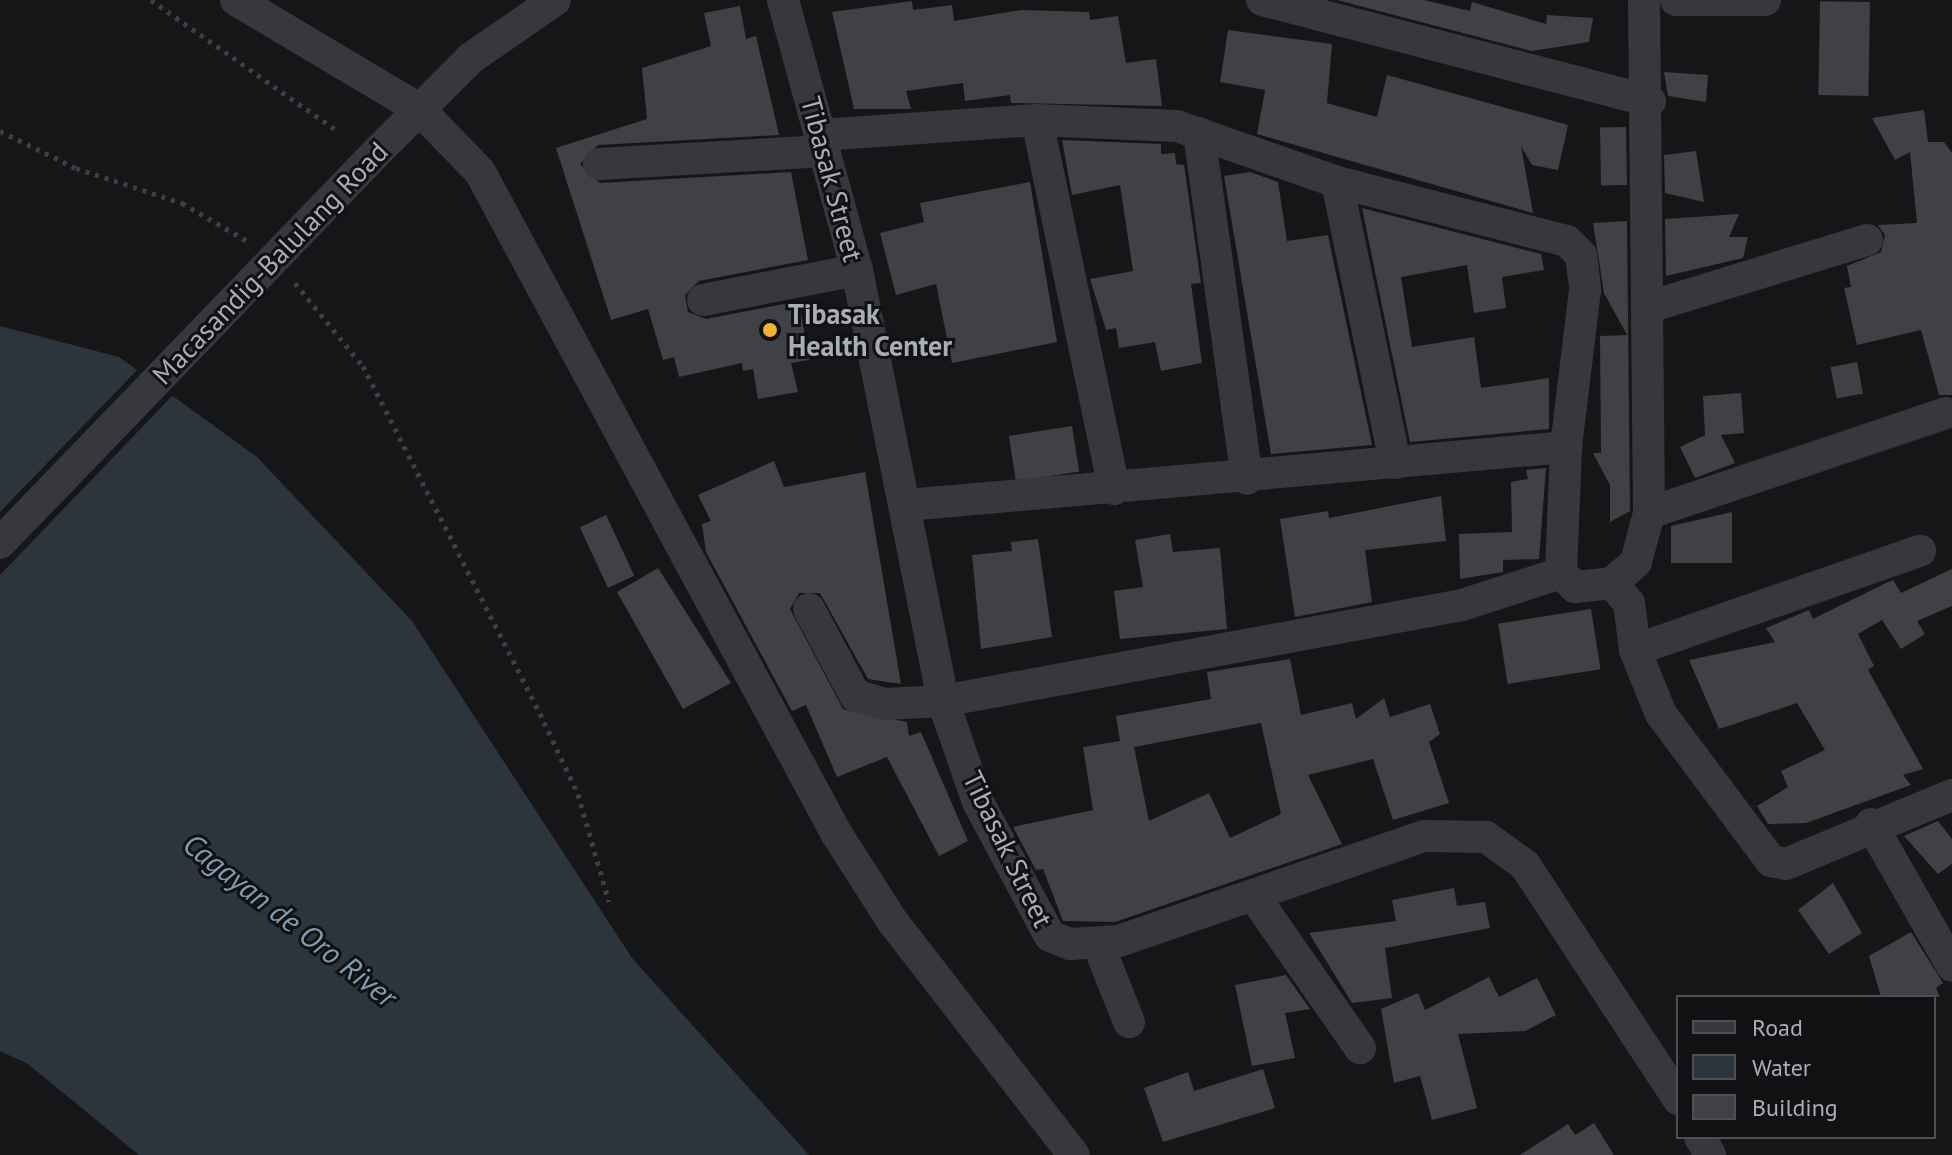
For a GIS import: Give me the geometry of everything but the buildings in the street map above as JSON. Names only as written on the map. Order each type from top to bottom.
[{"type":"street","points":[[236,0],[419,109],[498,198],[836,833],[893,922],[1074,1155]]},
{"type":"street","name":"Macasandig-Balulang Road","points":[[0,543],[471,58],[555,0]]},
{"type":"street","name":"Tibasak Street","points":[[783,0],[857,270],[907,505],[943,701],[978,802],[1033,914],[1050,936],[1098,944],[1173,928],[1424,836],[1486,837],[1525,865],[1676,1096]]},
{"type":"street","points":[[1262,0],[1650,101]]},
{"type":"street","points":[[599,164],[1037,120],[1199,133],[1337,182],[1567,241],[1581,255],[1585,290],[1566,447],[1561,573],[1575,587],[1612,583],[1636,562],[1649,513],[1650,101],[1644,0]]},
{"type":"street","points":[[1676,0],[1765,0]]},
{"type":"street","points":[[1037,120],[1114,489]]},
{"type":"street","points":[[1199,133],[1247,479]]},
{"type":"street","points":[[1337,182],[1395,463]]},
{"type":"street","points":[[1649,307],[1867,240]]},
{"type":"street","points":[[703,300],[857,270]]},
{"type":"street","points":[[1649,513],[1946,413]]},
{"type":"street","points":[[907,505],[1247,479],[1566,447]]},
{"type":"street","points":[[1635,650],[1920,551]]},
{"type":"street","points":[[809,609],[855,695],[885,704],[943,701],[1462,605],[1561,573]]},
{"type":"street","points":[[1612,583],[1629,603],[1635,650],[1661,714],[1771,861],[1786,864],[1871,824],[1952,795]]},
{"type":"street","points":[[1871,824],[1952,966]]},
{"type":"street","points":[[1256,899],[1360,1048]]},
{"type":"street","points":[[1098,944],[1129,1022]]},
{"type":"path","points":[[151,0],[336,130]]},
{"type":"path","points":[[0,131],[76,168],[182,203],[254,247]]},
{"type":"path","points":[[289,278],[363,366],[578,794],[609,902]]},
{"type":"water","name":"Cagayan de Oro River","points":[[0,326],[119,357],[257,457],[412,621],[632,958],[809,1155],[139,1155],[28,1064],[0,1051]]},
{"type":"pier","points":[[140,367],[175,393],[0,575],[0,512]]},
{"type":"place","name":"Tibasak Health Center","points":[[770,330]]}]
